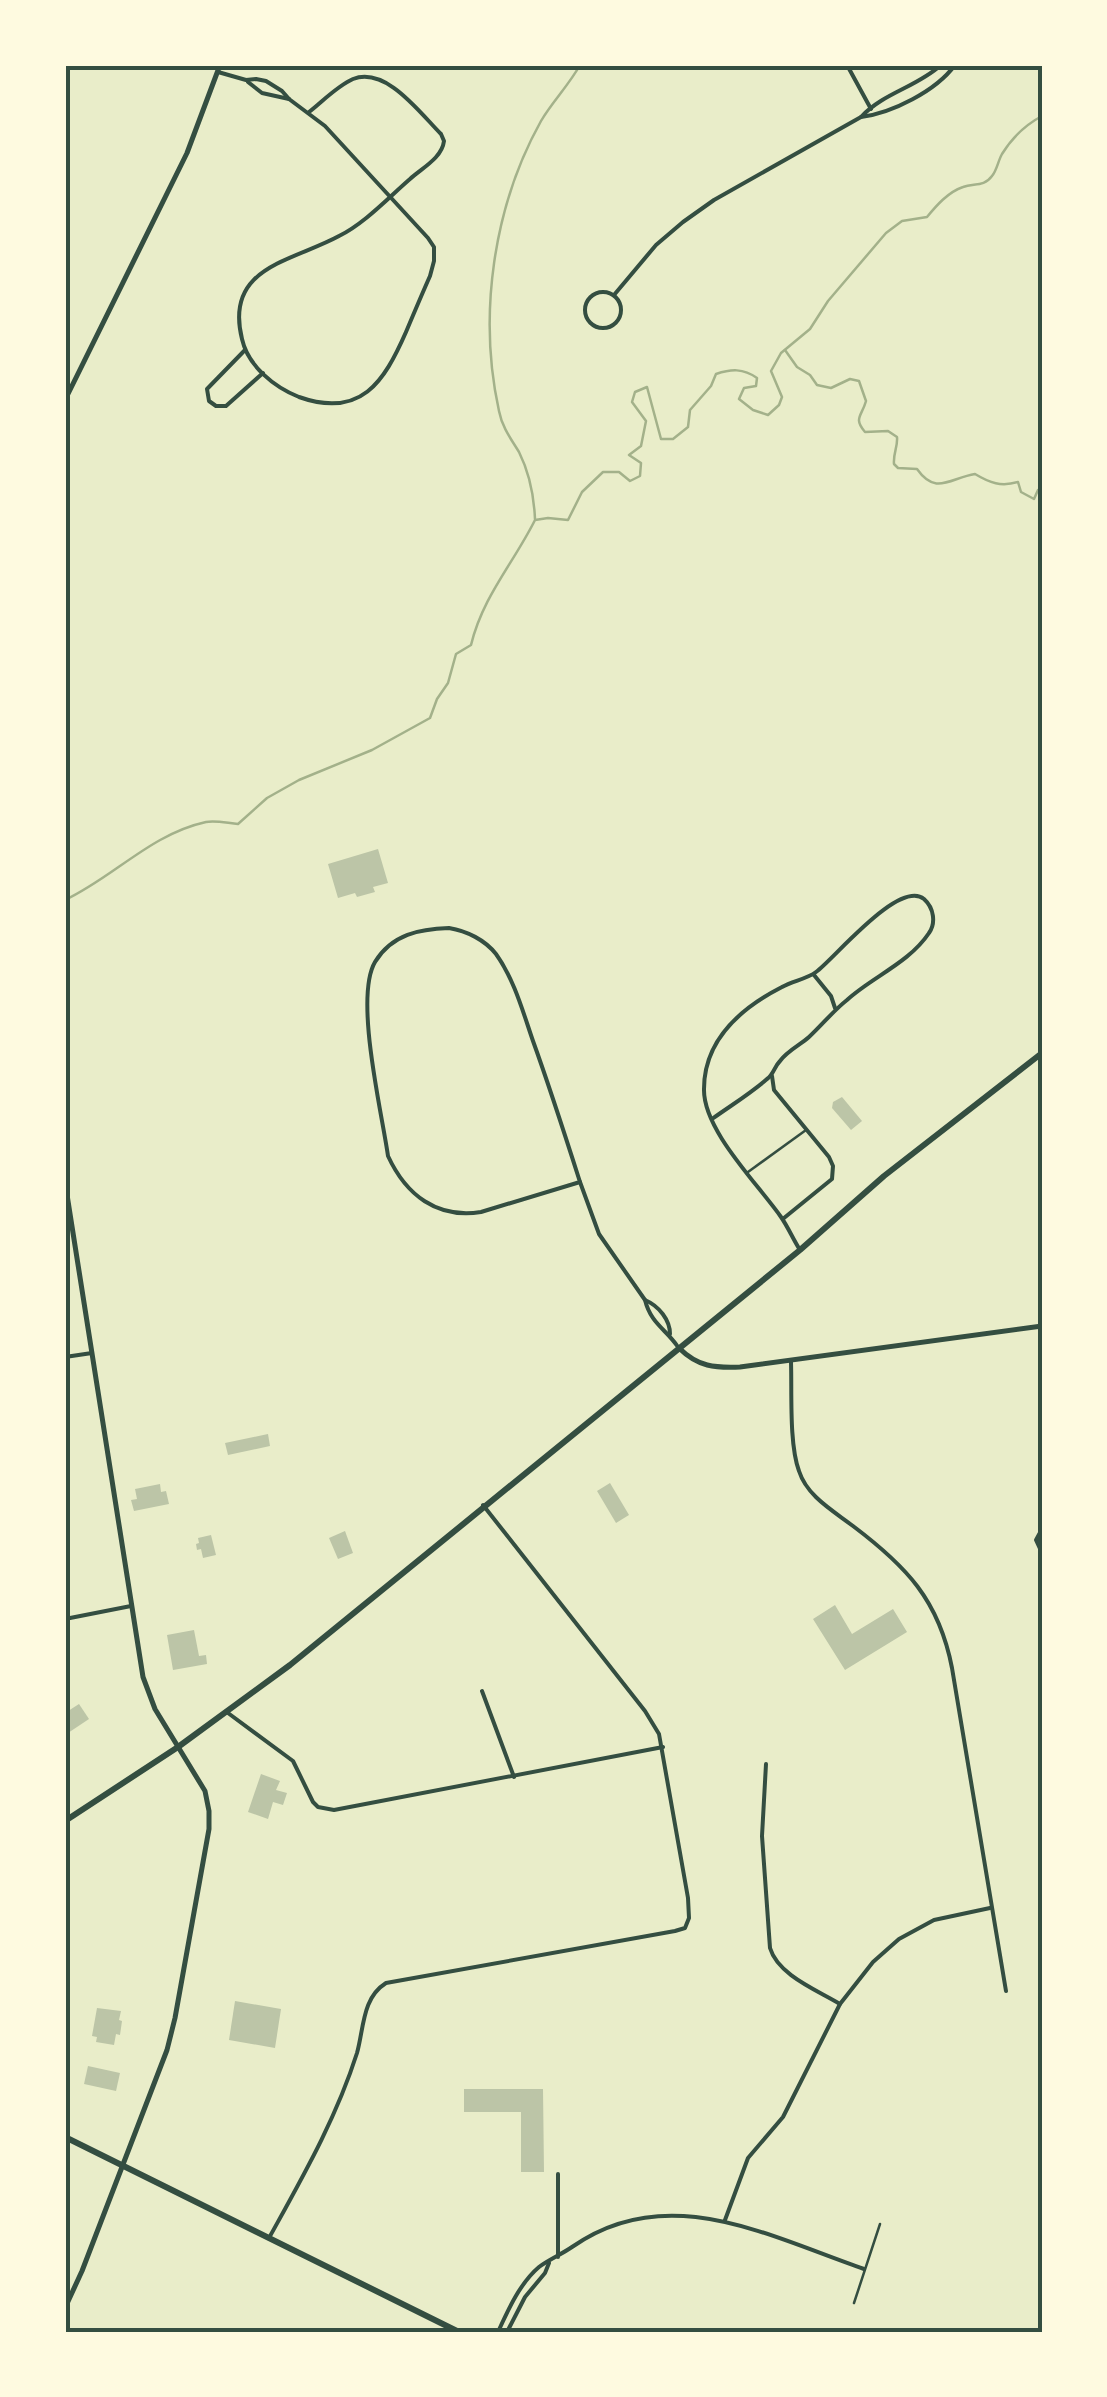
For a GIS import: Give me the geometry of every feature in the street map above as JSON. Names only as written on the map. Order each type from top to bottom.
[{"type":"main road","points":[[65,1821],[178,1747],[290,1665],[800,1250],[884,1176],[1042,1053]]},
{"type":"main road","points":[[65,2137],[459,2332]]},
{"type":"street","points":[[847,65],[875,115]]},
{"type":"street","points":[[614,295],[656,245],[714,200],[861,117],[870,107],[941,65]]},
{"type":"street","points":[[861,117],[890,109],[936,85],[954,65]]},
{"type":"street","points":[[65,400],[187,153],[218,68],[246,80],[262,93],[289,99]]},
{"type":"street","points":[[246,80],[266,81],[325,126],[389,197],[434,247],[430,276],[392,364],[363,396],[344,403],[302,398],[262,373],[245,350],[239,329],[245,288],[280,262],[341,235],[389,197],[439,154],[444,141],[382,79],[357,77],[348,81],[309,112]]},
{"type":"street","points":[[599,292],[614,295],[620,304],[619,319],[606,328],[592,325],[586,316],[586,301],[599,292]]},
{"type":"street","points":[[245,350],[213,380],[208,389],[209,401],[226,406],[262,373]]},
{"type":"street","points":[[712,1119],[772,1076],[781,1059],[928,934],[934,921],[932,912],[919,896],[896,902],[814,974],[785,984],[760,999],[721,1034],[711,1051],[704,1076],[704,1101],[712,1119],[726,1144],[783,1219],[800,1250]]},
{"type":"street","points":[[580,1182],[468,1214],[430,1206],[402,1180],[388,1156],[367,1005],[370,971],[391,944],[414,931],[450,928],[472,935],[494,951],[520,1002],[599,1234],[645,1300],[660,1330],[698,1364],[716,1368],[791,1362],[1042,1326]]},
{"type":"street","points":[[814,974],[831,996],[836,1010]]},
{"type":"street","points":[[772,1076],[774,1090],[829,1156],[834,1174],[783,1219]]},
{"type":"street","points":[[65,1182],[138,1658],[148,1694],[205,1791],[210,1811],[167,2050],[65,2308]]},
{"type":"street","points":[[645,1300],[656,1306],[670,1324],[670,1335]]},
{"type":"street","points":[[65,1357],[92,1353]]},
{"type":"street","points":[[791,1362],[799,1474],[823,1503],[900,1564],[940,1621],[950,1658],[1006,1992]]},
{"type":"street","points":[[269,2238],[344,2093],[368,2002],[376,1990],[386,1983],[684,1928],[689,1918],[659,1734],[645,1710],[483,1506]]},
{"type":"street","points":[[1042,1529],[1036,1540],[1042,1553]]},
{"type":"street","points":[[65,1618],[132,1606]]},
{"type":"street","points":[[482,1691],[514,1778]]},
{"type":"street","points":[[226,1711],[293,1761],[313,1802],[334,1810],[663,1747]]},
{"type":"street","points":[[766,1764],[762,1836],[770,1948],[774,1960],[795,1977],[840,2004]]},
{"type":"street","points":[[725,2220],[748,2158],[783,2117],[840,2004],[873,1962],[899,1939],[934,1920],[990,1908]]},
{"type":"street","points":[[558,2174],[558,2256]]},
{"type":"street","points":[[498,2332],[511,2305],[539,2267],[592,2233],[630,2218],[684,2214],[725,2220],[864,2269]]},
{"type":"street","points":[[507,2332],[548,2263]]},
{"type":"lane","points":[[747,1173],[806,1130]]},
{"type":"lane","points":[[854,2303],[880,2224]]},
{"type":"building","points":[[378,849],[388,883],[373,887],[375,892],[338,898],[328,864]]},
{"type":"building","points":[[842,1097],[862,1121],[851,1130],[832,1108],[833,1102]]},
{"type":"building","points":[[268,1434],[270,1446],[228,1455],[225,1443]]},
{"type":"building","points":[[610,1483],[629,1515],[616,1523],[597,1491]]},
{"type":"building","points":[[160,1484],[169,1504],[134,1511],[131,1500],[137,1499],[135,1489]]},
{"type":"building","points":[[345,1531],[353,1553],[338,1559],[329,1538]]},
{"type":"building","points":[[211,1535],[216,1555],[203,1558],[201,1549],[197,1550],[198,1538]]},
{"type":"building","points":[[835,1605],[852,1634],[893,1609],[907,1632],[845,1670],[813,1619]]},
{"type":"building","points":[[194,1630],[199,1656],[206,1655],[207,1664],[173,1670],[167,1635]]},
{"type":"building","points":[[79,1704],[89,1719],[65,1735],[65,1713]]},
{"type":"building","points":[[261,1774],[280,1781],[276,1790],[287,1793],[283,1805],[273,1802],[268,1819],[248,1812]]},
{"type":"building","points":[[235,2001],[281,2009],[275,2048],[229,2040]]},
{"type":"building","points":[[97,2008],[121,2011],[120,2035],[116,2034],[114,2045],[96,2042],[97,2037],[92,2036]]},
{"type":"building","points":[[88,2066],[120,2073],[116,2091],[84,2084]]},
{"type":"building","points":[[464,2089],[543,2089],[544,2172],[521,2172],[521,2112],[464,2112]]},
{"type":"waterway","points":[[535,519],[528,476],[499,411],[493,375],[490,300],[511,189],[541,121],[580,65]]},
{"type":"waterway","points":[[65,900],[168,836],[206,822],[238,824],[267,798],[299,780],[372,750],[430,718],[448,683],[456,654],[471,645],[491,596],[535,520],[568,520],[582,492],[603,472],[619,472],[630,481],[640,476],[641,463],[629,455],[641,446],[646,421],[632,402],[635,392],[647,387],[661,439],[673,439],[688,427],[690,410],[716,374],[727,371],[742,371],[757,378],[756,386],[744,388],[739,399],[768,415],[782,397],[771,371],[781,353],[810,329],[828,301],[886,233],[902,221],[927,217],[958,189],[989,179],[1010,143],[1042,116]]},
{"type":"waterway","points":[[785,350],[817,385],[831,388],[850,379],[859,381],[866,401],[860,423],[865,432],[888,431],[897,437],[894,464],[898,468],[917,469],[937,484],[975,474],[996,483],[1018,482],[1021,492],[1034,499],[1038,490],[1042,491]]}]
